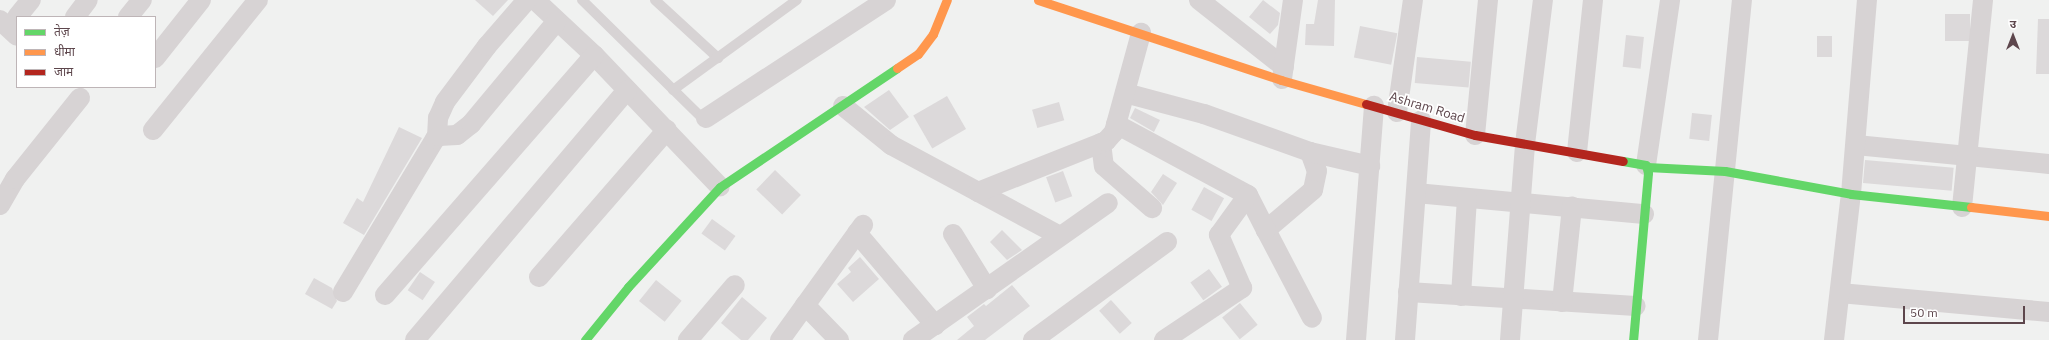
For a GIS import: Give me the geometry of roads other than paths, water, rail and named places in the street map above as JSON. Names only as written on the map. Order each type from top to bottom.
[{"type":"street","points":[[18,16],[31,0]]},
{"type":"street","points":[[76,16],[88,0]]},
{"type":"street","points":[[129,16],[142,0]]},
{"type":"street","points":[[156,57],[201,0]]},
{"type":"street","points":[[154,130],[258,0]]},
{"type":"street","points":[[343,292],[437,137],[438,118],[445,102],[487,46],[527,0]]},
{"type":"street","points":[[534,0],[556,22],[594,55],[720,187]]},
{"type":"street","points":[[706,118],[886,0]]},
{"type":"street","points":[[585,340],[628,287],[720,187],[843,106],[918,54],[933,34],[947,0]]},
{"type":"street","name":"Ashram Road","points":[[1038,0],[1141,33],[1283,74],[1374,106],[1475,136],[1578,152],[1646,166],[1725,171],[1851,194],[2049,216]]},
{"type":"street","points":[[1199,0],[1283,74]]},
{"type":"street","points":[[1283,74],[1293,0]]},
{"type":"street","points":[[1397,112],[1413,0]]},
{"type":"street","points":[[1475,136],[1488,0]]},
{"type":"street","points":[[1510,340],[1525,144],[1543,0]]},
{"type":"street","points":[[1578,152],[1593,0]]},
{"type":"street","points":[[1633,340],[1644,214],[1646,166],[1670,0]]},
{"type":"street","points":[[1708,340],[1742,0]]},
{"type":"street","points":[[1834,340],[1856,146],[1867,0]]},
{"type":"street","points":[[1962,207],[1983,0]]},
{"type":"street","points":[[437,137],[457,136],[471,124],[556,22]]},
{"type":"street","points":[[978,192],[1101,143],[1114,132],[1141,33]]},
{"type":"street","points":[[385,295],[594,55]]},
{"type":"street","points":[[415,340],[627,90]]},
{"type":"street","points":[[1125,93],[1204,114],[1310,152],[1370,166]]},
{"type":"street","points":[[0,205],[7,176],[80,98]]},
{"type":"street","points":[[843,106],[891,145],[1060,236]]},
{"type":"street","points":[[1356,340],[1374,106]]},
{"type":"street","points":[[1405,340],[1421,121]]},
{"type":"street","points":[[1116,124],[1248,195],[1312,318]]},
{"type":"street","points":[[539,278],[667,130]]},
{"type":"street","points":[[1101,143],[1104,166],[1152,208]]},
{"type":"street","points":[[1856,146],[2049,164]]},
{"type":"street","points":[[1266,230],[1312,190],[1317,171],[1310,152]]},
{"type":"street","points":[[1416,193],[1644,214]]},
{"type":"street","points":[[1164,340],[1242,288],[1219,235],[1248,195]]},
{"type":"street","points":[[1461,296],[1467,198]]},
{"type":"street","points":[[913,340],[1108,203]]},
{"type":"street","points":[[1562,302],[1572,207]]},
{"type":"street","points":[[780,340],[860,229],[935,325]]},
{"type":"street","points":[[953,234],[987,289]]},
{"type":"street","points":[[1032,340],[1167,242]]},
{"type":"street","points":[[688,340],[735,285]]},
{"type":"street","points":[[1408,292],[1636,306]]},
{"type":"street","points":[[1840,293],[2049,312]]},
{"type":"street","points":[[805,305],[839,340]]},
{"type":"lane","points":[[582,0],[701,117],[706,118]]},
{"type":"lane","points":[[655,0],[718,58]]},
{"type":"lane","points":[[673,90],[797,0]]}]
